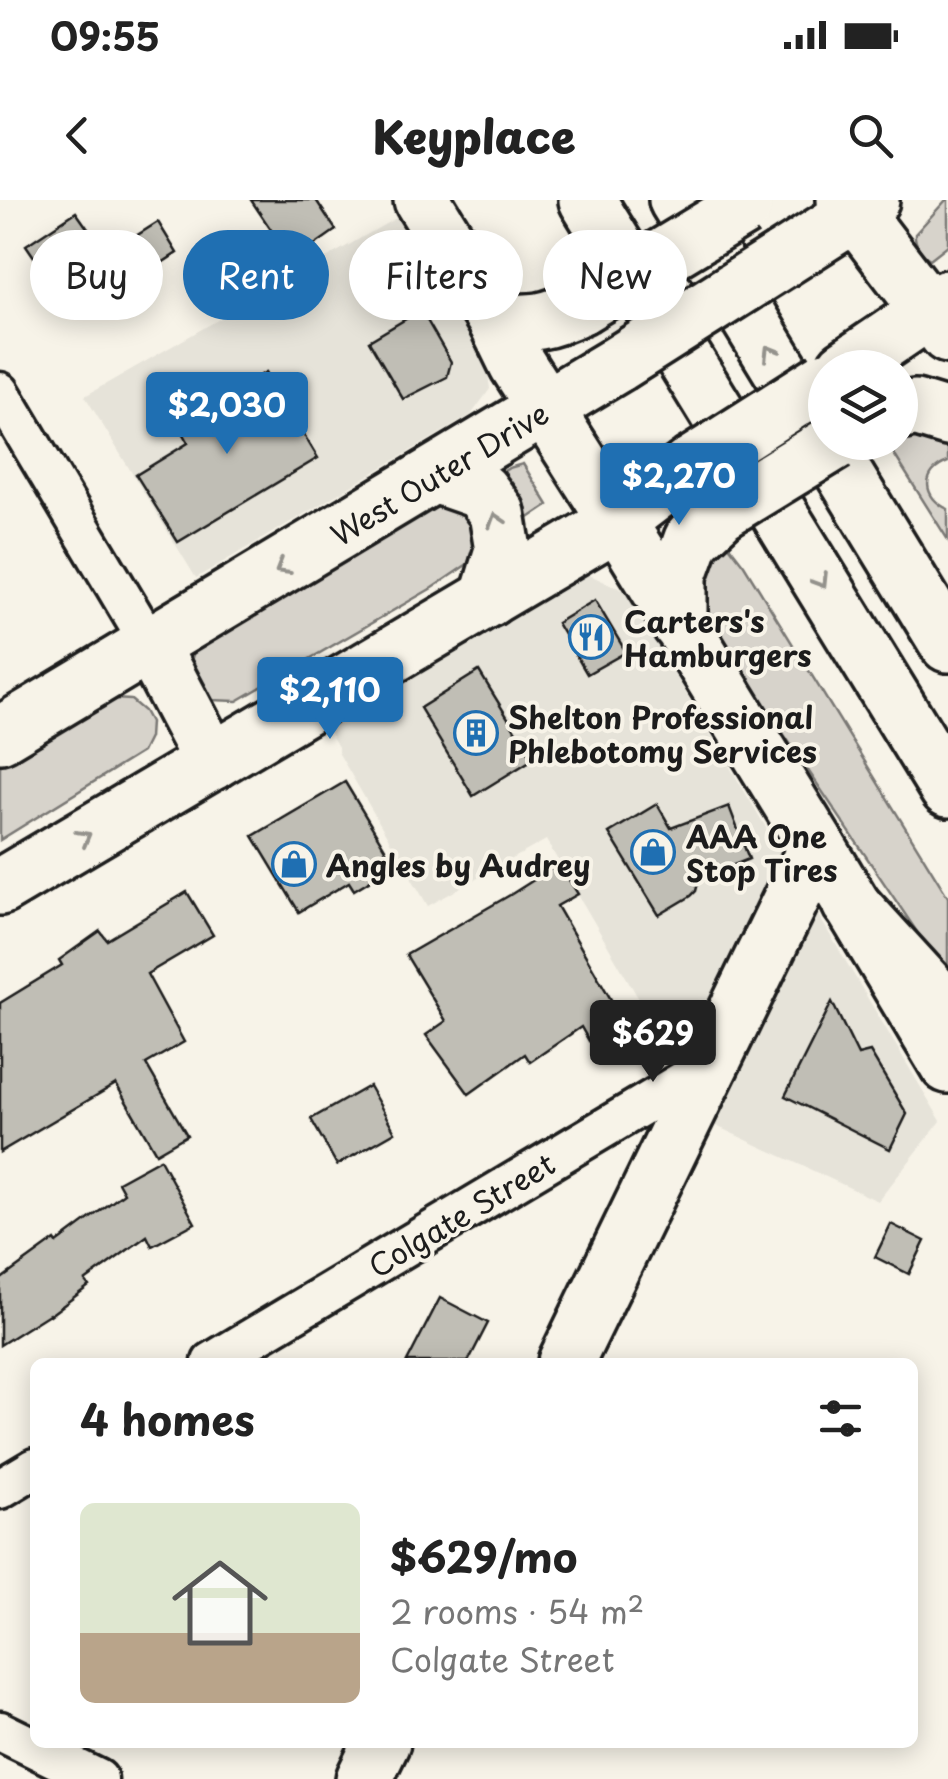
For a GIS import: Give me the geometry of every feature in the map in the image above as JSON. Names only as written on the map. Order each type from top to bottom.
[{"type":"main road","points":[[422,200],[440,230]]},
{"type":"main road","points":[[587,200],[948,789]]},
{"type":"main road","points":[[677,200],[948,644]]},
{"type":"main road","points":[[496,320],[552,320],[746,204]]},
{"type":"main road","points":[[856,205],[942,315],[878,350]]},
{"type":"main road","name":"West Outer Drive","points":[[0,736],[618,364],[782,260],[856,205]]},
{"type":"main road","points":[[496,320],[517,364],[817,846],[948,1065]]},
{"type":"main road","points":[[0,886],[617,522],[690,466],[808,391]]},
{"type":"main road","points":[[918,409],[948,418]]},
{"type":"main road","points":[[679,623],[679,575],[692,539],[722,511],[808,458]]},
{"type":"main road","points":[[435,475],[480,491],[498,514],[503,550],[488,599]]},
{"type":"main road","points":[[151,646],[212,762]]},
{"type":"main road","points":[[568,1358],[817,846]]},
{"type":"main road","points":[[850,903],[948,1010]]},
{"type":"main road","points":[[364,1779],[379,1748]]},
{"type":"street","points":[[0,392],[151,646]]},
{"type":"street","name":"Colgate Street","points":[[219,1358],[710,1065]]},
{"type":"street","points":[[0,1489],[30,1471]]},
{"type":"street","points":[[0,1732],[30,1746]]},
{"type":"street","points":[[33,1748],[98,1779]]},
{"type":"shaded area","points":[[946,200],[948,245],[930,259],[919,248],[915,234]]},
{"type":"shaded area","points":[[410,210],[421,230],[375,230]]},
{"type":"shaded area","points":[[349,245],[349,320],[470,320],[484,346],[490,389],[471,415],[196,578],[85,396],[218,320],[329,320],[329,256]]},
{"type":"shaded area","points":[[918,434],[948,438],[948,462],[933,472],[928,485],[934,498],[948,509],[948,540],[898,460],[918,460]]},
{"type":"shaded area","points":[[523,464],[548,505],[524,521],[496,476]]},
{"type":"shaded area","points":[[439,501],[482,521],[472,561],[237,701],[211,700],[194,688],[189,667],[196,645]]},
{"type":"shaded area","points":[[724,539],[744,565],[948,897],[948,978],[706,619],[694,586]]},
{"type":"shaded area","points":[[585,573],[625,591],[941,1121],[878,1201],[712,1124],[546,840],[428,906],[323,721]]},
{"type":"shaded area","points":[[114,699],[131,700],[150,722],[149,738],[142,752],[0,840],[0,766]]},
{"type":"building","points":[[251,200],[316,200],[336,230],[329,235],[329,230],[271,230]]},
{"type":"building","points":[[76,212],[89,230],[49,230]]},
{"type":"building","points":[[158,222],[163,230],[145,230]]},
{"type":"building","points":[[163,230],[177,253],[163,262]]},
{"type":"building","points":[[404,320],[427,320],[451,362],[447,377],[403,399],[369,341]]},
{"type":"building","points":[[266,372],[318,458],[178,542],[136,475],[188,443],[176,422]]},
{"type":"building","name":"Carters's Hamburgers","points":[[595,600],[626,652],[587,674],[557,623]]},
{"type":"building","name":"Shelton Professional Phlebotomy Services","points":[[479,671],[533,759],[473,796],[420,708]]},
{"type":"building","points":[[345,782],[395,865],[354,890],[349,882],[299,912],[253,836]]},
{"type":"building","name":"AAA One Stop Tires","points":[[657,804],[671,828],[729,806],[749,859],[699,879],[691,896],[659,915],[609,833]]},
{"type":"building","points":[[559,864],[578,894],[557,906],[624,1022],[589,1041],[581,1027],[530,1062],[525,1054],[469,1094],[426,1035],[446,1021],[406,955]]},
{"type":"building","points":[[187,892],[213,935],[147,974],[184,1042],[146,1064],[187,1135],[156,1153],[116,1084],[0,1152],[0,1003],[62,965],[59,960],[100,931],[107,940]]},
{"type":"building","points":[[832,1002],[858,1055],[870,1052],[907,1114],[890,1149],[785,1096]]},
{"type":"building","points":[[369,1086],[395,1132],[337,1165],[311,1119]]},
{"type":"building","points":[[160,1159],[195,1223],[152,1246],[147,1236],[85,1281],[89,1286],[50,1315],[0,1345],[0,1280],[124,1193],[118,1182]]},
{"type":"building","points":[[891,1224],[925,1241],[909,1274],[875,1257]]},
{"type":"building","points":[[440,1298],[488,1323],[470,1358],[409,1358]]},
{"type":"place","name":"Carters's Hamburgers","points":[[591,637]]},
{"type":"place","name":"Shelton Professional Phlebotomy Services","points":[[476,733]]},
{"type":"place","name":"AAA One Stop Tires","points":[[653,852]]},
{"type":"place","name":"Angles by Audrey","points":[[294,864]]}]
